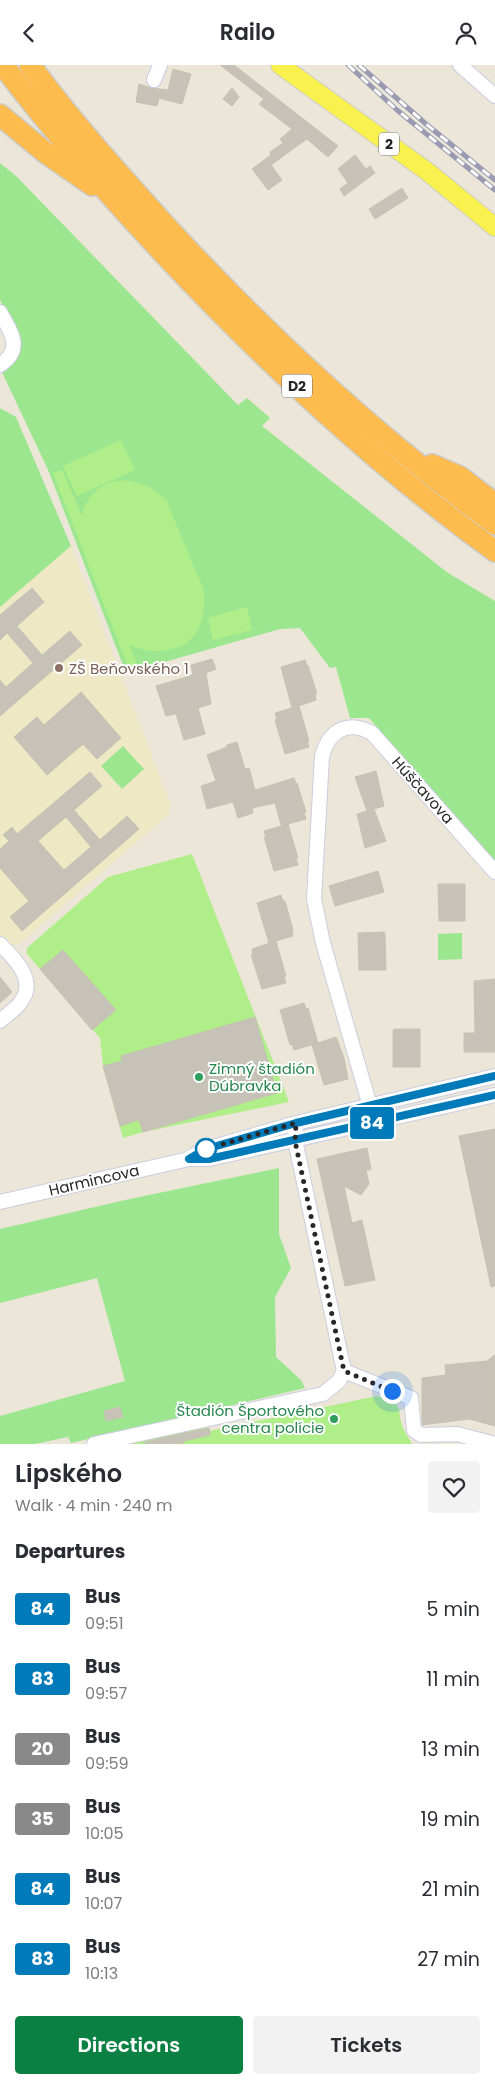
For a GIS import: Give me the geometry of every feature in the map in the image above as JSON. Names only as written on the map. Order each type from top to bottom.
[{"type":"highway","name":"D2","points":[[3,65],[116,203],[226,319],[337,423],[390,469],[495,551]]},
{"type":"highway","name":"D2","points":[[30,65],[123,179],[186,248],[298,360],[404,452],[495,525]]},
{"type":"highway","points":[[0,115],[46,153],[116,203]]},
{"type":"highway","points":[[404,452],[460,477],[495,504]]},
{"type":"main road","name":"2","points":[[280,65],[428,172],[495,227]]},
{"type":"street","points":[[154,79],[160,65]]},
{"type":"street","points":[[465,67],[495,96]]},
{"type":"street","points":[[0,313],[14,342],[13,352],[8,360],[0,365]]},
{"type":"street","name":"Húščavova","points":[[370,1106],[322,939],[314,899],[322,756],[325,745],[340,730],[351,726],[372,733],[495,872]]},
{"type":"street","points":[[0,944],[23,970],[28,984],[21,1002],[0,1021]]},
{"type":"street","name":"Harmincova","points":[[189,1159],[206,1149],[296,1123],[495,1076]]},
{"type":"street","name":"Harmincova","points":[[0,1202],[189,1159],[209,1159],[295,1141],[495,1095]]},
{"type":"street","points":[[94,1444],[323,1394],[339,1381],[344,1371],[295,1141],[296,1123]]},
{"type":"street","points":[[344,1371],[411,1398],[414,1430],[421,1435],[431,1439],[457,1434],[495,1444]]},
{"type":"shaded area","points":[[71,546],[171,806],[169,814],[20,943],[13,945],[5,942],[0,935],[0,607]]},
{"type":"green space","points":[[0,163],[16,176],[238,405],[247,398],[270,418],[262,426],[448,573],[495,601],[495,864],[369,718],[350,718],[336,667],[330,668],[300,628],[280,629],[126,673],[49,472],[1,370],[17,332],[0,300]]},
{"type":"green space","points":[[0,408],[16,417],[71,546],[0,607]]},
{"type":"green space","points":[[121,440],[135,470],[77,496],[63,466]]},
{"type":"green space","points":[[62,470],[82,516],[86,504],[95,492],[104,485],[115,481],[137,482],[158,493],[167,501],[204,593],[203,616],[197,631],[188,642],[181,646],[161,651],[143,650],[130,645],[137,665],[128,667],[53,473]]},
{"type":"green space","points":[[247,607],[252,630],[213,640],[208,618]]},
{"type":"green space","points":[[123,746],[144,769],[122,789],[101,766]]},
{"type":"green space","points":[[192,854],[289,1102],[143,1132],[123,1138],[103,1066],[100,1038],[27,954],[27,948],[108,877]]},
{"type":"green space","points":[[462,933],[462,959],[438,960],[438,934]]},
{"type":"green space","points":[[279,1168],[279,1234],[291,1268],[275,1297],[276,1357],[301,1380],[305,1388],[71,1443],[68,1437],[35,1444],[0,1444],[0,1416],[125,1381],[97,1278],[0,1303],[0,1229],[125,1200]]},
{"type":"green space","name":"Štadión Športového centra polície","points":[[377,1396],[397,1406],[404,1430],[412,1444],[130,1444],[208,1426],[210,1431]]},
{"type":"building","points":[[220,65],[234,65],[338,146],[328,157],[307,139],[271,165],[282,180],[268,190],[252,169],[283,143],[280,139],[292,129],[259,104],[264,99]]},
{"type":"building","points":[[173,69],[191,74],[182,104],[159,98],[157,106],[136,102],[139,84],[168,90]]},
{"type":"building","points":[[232,88],[239,97],[232,106],[223,99]]},
{"type":"building","points":[[355,155],[366,169],[370,166],[375,173],[344,196],[340,189],[348,183],[338,169]]},
{"type":"building","points":[[402,188],[408,198],[375,219],[369,209]]},
{"type":"building","points":[[32,588],[44,602],[17,626],[42,655],[70,631],[82,645],[0,716],[0,680],[6,687],[33,663],[7,633],[0,640],[0,615]]},
{"type":"building","points":[[212,659],[216,669],[206,673],[211,704],[198,708],[205,734],[184,740],[176,714],[166,716],[156,686],[193,675],[191,665]]},
{"type":"building","points":[[305,660],[317,694],[315,694],[316,700],[299,706],[309,747],[285,754],[275,720],[277,719],[275,713],[292,708],[281,667]]},
{"type":"building","points":[[81,692],[121,738],[97,759],[83,744],[47,775],[14,737],[37,717],[44,725]]},
{"type":"building","points":[[237,742],[245,769],[249,768],[255,790],[294,778],[306,812],[304,813],[306,819],[281,825],[275,803],[252,808],[253,813],[238,818],[233,802],[207,809],[201,786],[216,781],[207,755]]},
{"type":"building","points":[[376,771],[384,806],[367,811],[355,777]]},
{"type":"building","points":[[90,772],[102,786],[74,810],[100,840],[127,816],[139,829],[22,931],[10,917],[29,901],[0,868],[0,849],[9,841],[3,835],[12,827],[17,834]],"holes":[[[66,817],[91,847],[64,870],[38,841]]]},
{"type":"building","points":[[374,809],[386,841],[365,848],[357,814]]},
{"type":"building","points":[[288,824],[298,858],[296,859],[298,865],[274,871],[264,831]]},
{"type":"building","points":[[378,871],[384,892],[335,906],[329,886]]},
{"type":"building","points":[[438,884],[465,884],[465,921],[439,921]]},
{"type":"building","points":[[281,895],[283,901],[285,901],[293,936],[269,943],[257,903]]},
{"type":"building","points":[[358,933],[385,933],[386,970],[359,970]]},
{"type":"building","points":[[276,941],[286,976],[284,977],[286,983],[262,989],[251,955],[253,955],[252,949]]},
{"type":"building","points":[[63,950],[116,1010],[92,1030],[40,969]]},
{"type":"building","points":[[0,977],[12,992],[0,1003]]},
{"type":"building","points":[[495,979],[495,1052],[464,1052],[464,1033],[475,1033],[474,981]]},
{"type":"building","points":[[304,1003],[306,1009],[308,1008],[318,1043],[294,1050],[292,1044],[290,1045],[280,1010]]},
{"type":"building","name":"Zimný štadión Dúbravka","points":[[255,1017],[277,1093],[143,1132],[139,1120],[120,1126],[103,1066],[122,1061],[121,1056]]},
{"type":"building","points":[[420,1029],[420,1067],[393,1067],[393,1030]]},
{"type":"building","points":[[336,1037],[344,1058],[348,1079],[324,1085],[312,1045]]},
{"type":"building","points":[[495,1129],[495,1286],[491,1287],[459,1136]]},
{"type":"building","points":[[367,1148],[371,1170],[366,1170],[369,1184],[361,1195],[344,1186],[352,1223],[362,1220],[375,1280],[345,1286],[317,1159]]},
{"type":"building","points":[[495,1355],[495,1426],[469,1419],[422,1425],[422,1378],[446,1375],[445,1365],[487,1361]]},
{"type":"building","points":[[120,1407],[123,1417],[106,1421],[104,1411]]},
{"type":"building","points":[[209,1428],[210,1435],[184,1441],[184,1443],[146,1444],[145,1442]]},
{"type":"railway","points":[[348,65],[397,110],[495,190]]},
{"type":"railway","points":[[359,65],[426,124],[495,180]]},
{"type":"bus line","name":"84","points":[[495,1076],[296,1123],[206,1149],[189,1159],[209,1159],[495,1095]]},
{"type":"place","name":"ZŠ Beňovského 1","points":[[59,668]]},
{"type":"place","name":"Zimný štadión Dúbravka","points":[[199,1077]]},
{"type":"place","name":"Štadión Športového centra polície","points":[[334,1419]]},
{"type":"route","points":[[206,1149],[296,1123],[295,1141],[338,1335],[344,1371],[392,1391]]}]
